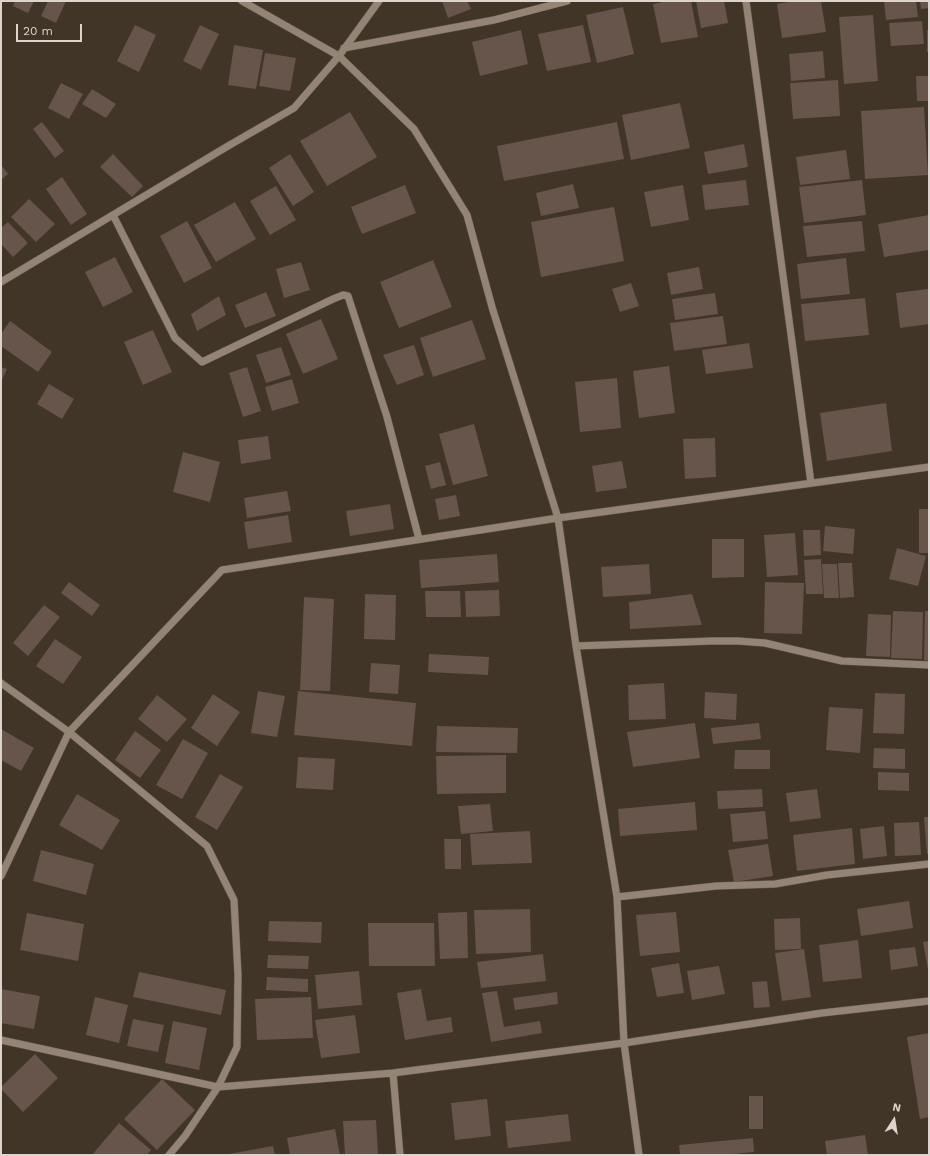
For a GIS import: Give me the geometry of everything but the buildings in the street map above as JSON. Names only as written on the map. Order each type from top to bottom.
[{"type":"street","points":[[242,1],[339,56],[414,129],[467,215],[492,307],[558,518],[576,646],[617,898],[624,1043],[638,1155]]},
{"type":"street","points":[[1,282],[294,108],[339,56],[379,1]]},
{"type":"street","points":[[344,48],[494,20],[567,1]]},
{"type":"street","points":[[746,1],[811,483]]},
{"type":"street","points":[[113,215],[175,338],[202,362],[333,299],[343,295],[348,296],[387,417],[419,539]]},
{"type":"street","points":[[1,876],[69,732],[222,570],[558,518],[929,467]]},
{"type":"street","points":[[576,646],[738,641],[765,643],[842,661],[929,665]]},
{"type":"street","points":[[1,683],[69,732],[206,846],[234,900],[238,975],[236,1047],[218,1087],[185,1136],[169,1155]]},
{"type":"street","points":[[617,898],[716,886],[776,884],[827,875],[929,864]]},
{"type":"street","points":[[1,1040],[218,1087],[394,1073],[624,1043],[822,1013],[929,1001]]},
{"type":"street","points":[[394,1073],[400,1155]]}]
